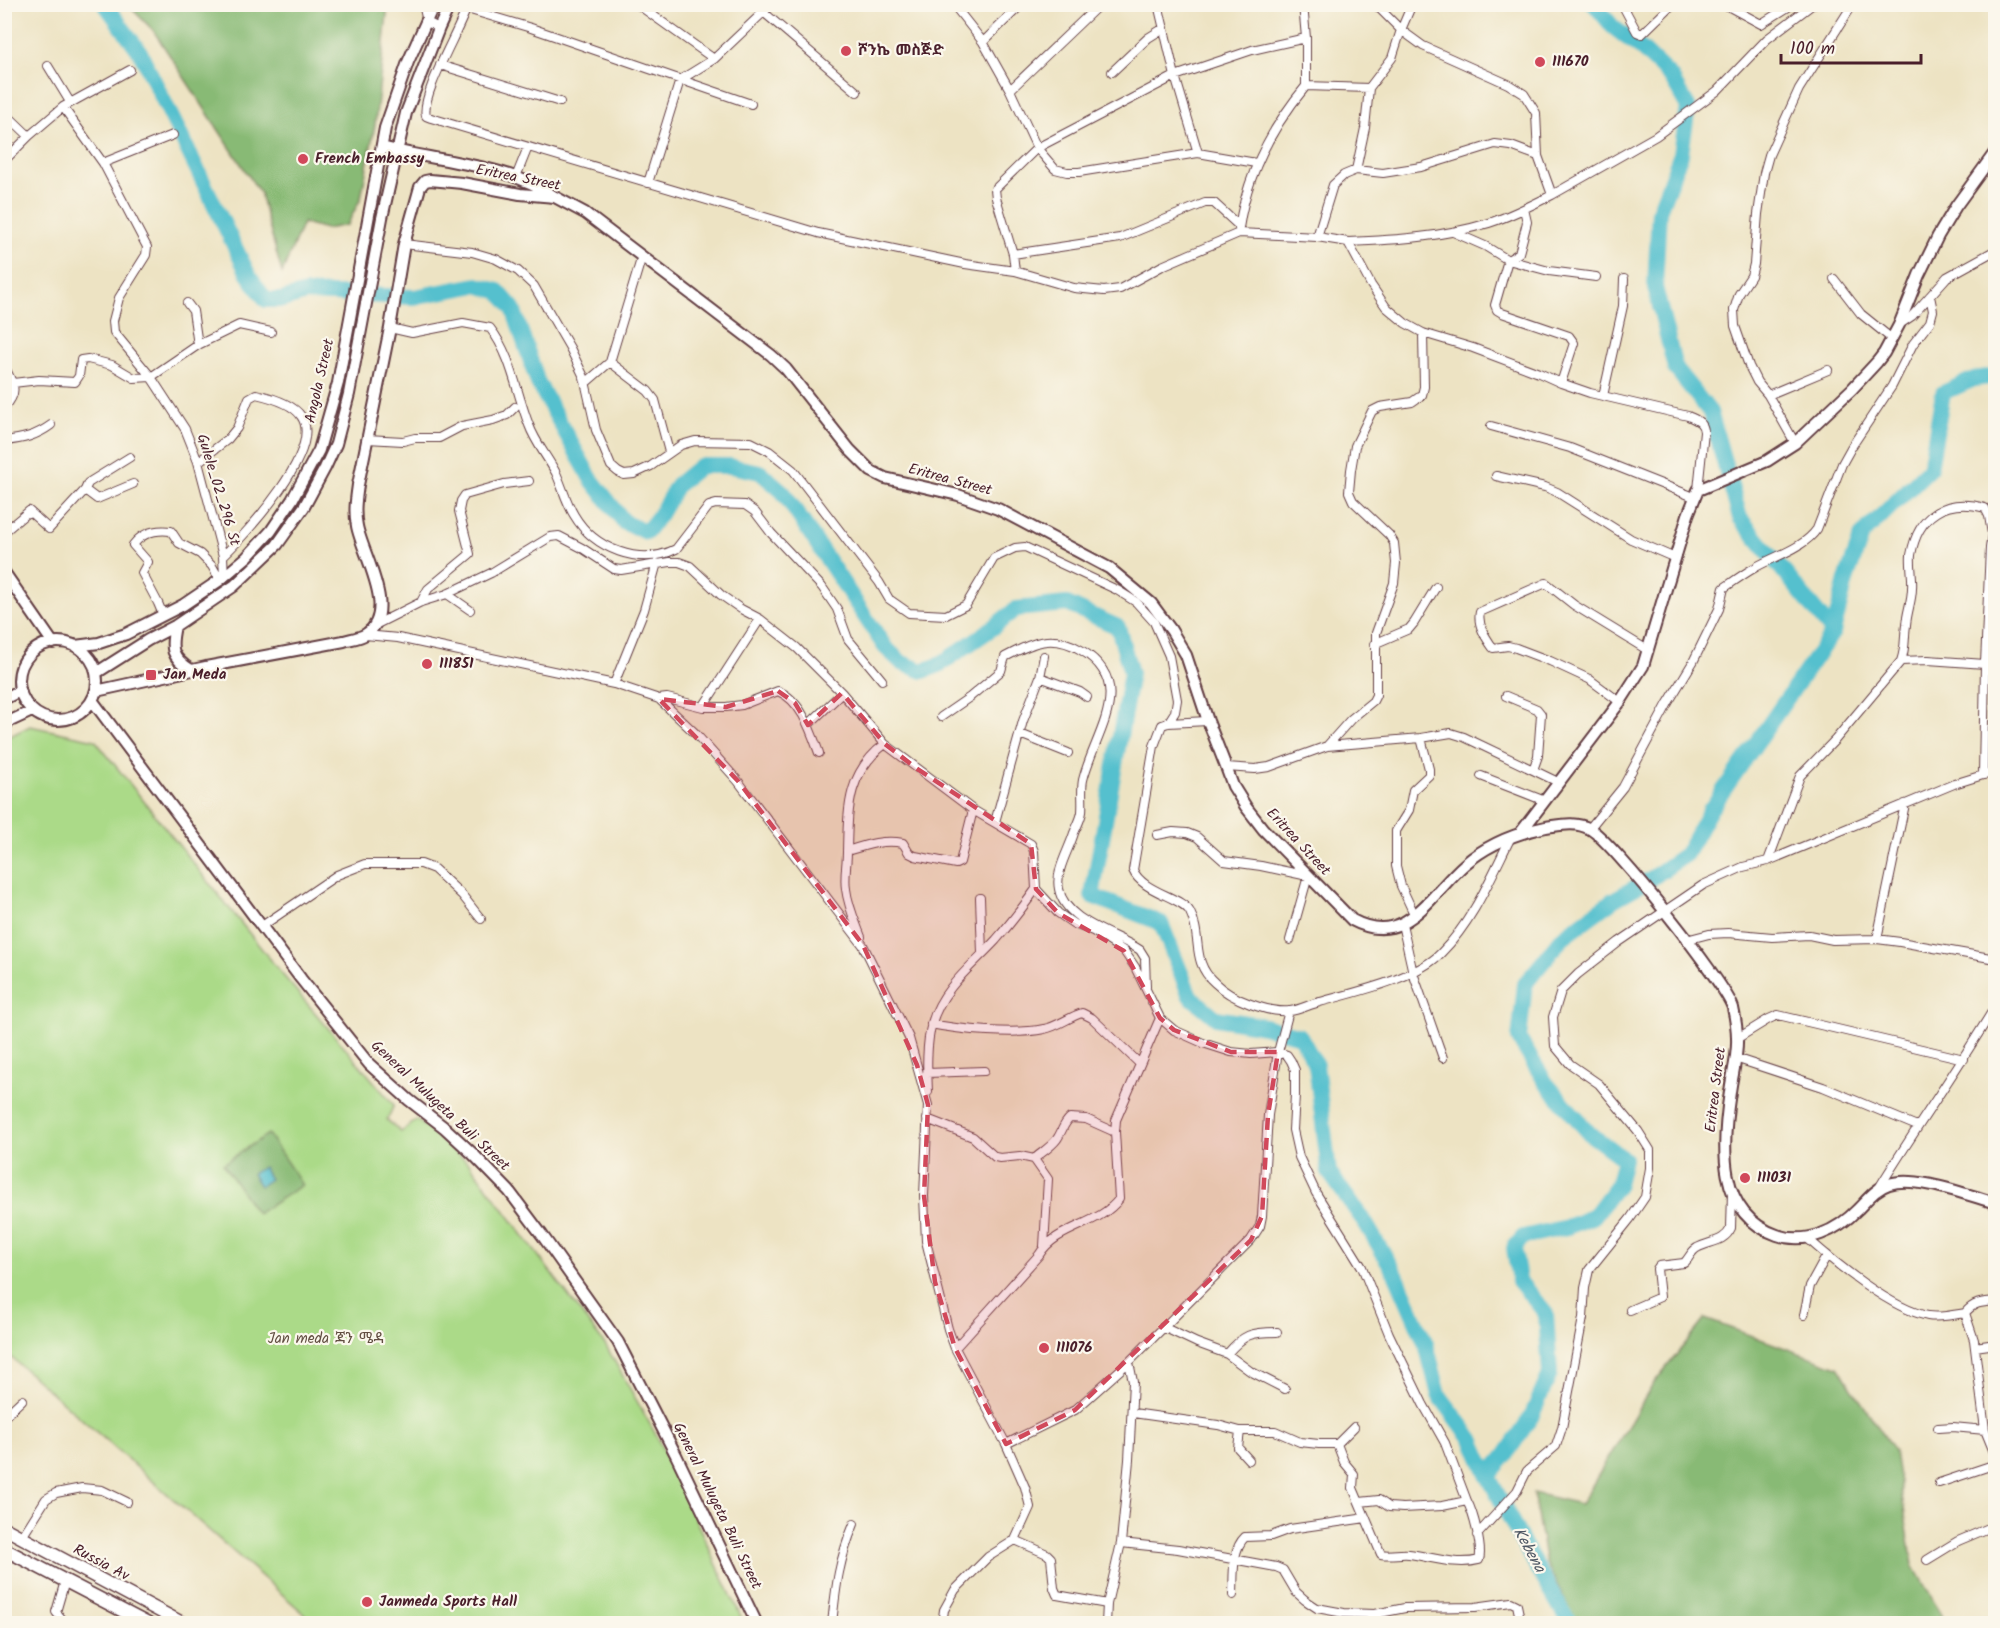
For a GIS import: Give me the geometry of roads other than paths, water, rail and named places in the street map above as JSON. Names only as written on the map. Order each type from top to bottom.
[{"type":"main road","name":"Angola Street","points":[[75,646],[110,641],[183,605],[250,562],[292,500],[319,450],[338,382],[385,128],[434,4]]},
{"type":"main road","points":[[96,673],[175,626],[234,586],[250,562],[277,545],[304,507],[336,444],[349,394],[382,218],[406,113],[450,4]]},
{"type":"main road","points":[[382,147],[516,177],[542,188],[555,197]]},
{"type":"main road","points":[[1516,834],[1545,801],[1635,680],[1649,651],[1696,493],[1777,455],[1795,443],[1858,382],[1884,353],[1899,325],[1938,236],[1995,151]]},
{"type":"main road","name":"Eritrea Street","points":[[404,244],[420,187],[425,181],[555,197],[585,213],[786,369],[850,450],[871,471],[885,478],[958,495],[998,509],[1109,568],[1130,583],[1151,603],[1186,655],[1208,721],[1242,800],[1263,829],[1308,876],[1352,920],[1363,926],[1379,929],[1402,924],[1415,916],[1465,864],[1483,851],[1516,834],[1566,824],[1589,829],[1601,837],[1623,860],[1730,1000],[1737,1038],[1729,1094],[1725,1147],[1727,1172],[1732,1192],[1750,1220],[1763,1229],[1794,1239],[1807,1238],[1843,1224],[1879,1188]]},
{"type":"main road","points":[[94,696],[96,673],[92,662],[75,646],[53,643],[42,645],[25,659],[18,680],[24,702],[42,717],[65,720],[77,716],[94,696],[191,670],[344,641],[365,635],[375,625],[379,600],[357,527],[355,509],[404,244]]},
{"type":"main road","points":[[4,572],[53,643]]},
{"type":"main road","points":[[175,626],[171,645],[174,654],[178,661],[191,670]]},
{"type":"main road","points":[[4,699],[20,690]]},
{"type":"main road","name":"General Mulugeta Buli Street","points":[[94,696],[301,979],[369,1064],[473,1154],[509,1191],[556,1255],[618,1342],[676,1455],[757,1623]]},
{"type":"main road","points":[[4,724],[32,711]]},
{"type":"main road","points":[[1879,1188],[1902,1181],[1917,1182],[1995,1203]]},
{"type":"main road","name":"Russia Av","points":[[4,1528],[184,1623]]},
{"type":"main road","points":[[4,1549],[148,1623]]},
{"type":"street","points":[[423,4],[427,22],[439,28]]},
{"type":"street","points":[[637,4],[714,59]]},
{"type":"street","points":[[754,4],[857,92]]},
{"type":"street","points":[[648,183],[680,80],[714,59],[772,4]]},
{"type":"street","points":[[953,4],[983,42],[1010,90],[1037,148],[1055,169],[1067,172],[1198,153],[1256,163]]},
{"type":"street","points":[[983,42],[1022,4]]},
{"type":"street","points":[[1010,90],[1100,4]]},
{"type":"street","points":[[1158,4],[1175,76],[1198,153]]},
{"type":"street","points":[[1239,230],[1256,163],[1290,105],[1306,86],[1303,4]]},
{"type":"street","points":[[1375,4],[1401,30],[1423,46],[1508,84],[1524,94],[1536,113],[1539,156],[1552,195]]},
{"type":"street","points":[[1356,170],[1365,128],[1369,88],[1392,58],[1412,4]]},
{"type":"street","points":[[1622,4],[1637,32],[1642,34],[1673,4]]},
{"type":"street","points":[[1724,4],[1761,24],[1792,4]]},
{"type":"street","points":[[751,104],[467,7],[440,65],[426,107],[426,116],[818,233],[965,264],[1015,271],[1074,288],[1104,291],[1120,289],[1162,266],[1239,230],[1348,242],[1415,238],[1453,232],[1491,222],[1524,209],[1656,136],[1717,91],[1767,39],[1814,4]]},
{"type":"street","points":[[1795,443],[1749,366],[1735,326],[1734,310],[1739,294],[1751,276],[1754,264],[1764,173],[1778,132],[1799,89],[1853,4]]},
{"type":"street","points":[[1112,72],[1148,38],[1164,28]]},
{"type":"street","points":[[1015,271],[1013,254],[995,189],[1037,148],[1175,76],[1252,50],[1306,38]]},
{"type":"street","points":[[440,65],[560,102]]},
{"type":"street","name":"Gulele_02_296 St","points":[[48,66],[147,247],[146,255],[119,298],[113,321],[114,332],[151,377],[185,429],[198,462],[223,555],[222,579]]},
{"type":"street","points":[[4,161],[67,104],[130,70]]},
{"type":"street","points":[[1306,86],[1369,88]]},
{"type":"street","points":[[4,112],[29,136]]},
{"type":"street","points":[[103,163],[173,135]]},
{"type":"street","points":[[1317,237],[1333,185],[1344,175],[1356,170],[1383,173],[1421,167],[1495,144],[1511,146],[1539,156]]},
{"type":"street","points":[[516,177],[528,147]]},
{"type":"street","points":[[1013,254],[1120,237],[1205,203],[1214,203],[1239,230]]},
{"type":"street","points":[[1524,209],[1527,222],[1519,253],[1508,260],[1495,305],[1497,310],[1573,339],[1574,343],[1561,383]]},
{"type":"street","points":[[1453,232],[1485,246],[1508,260],[1549,271],[1596,277]]},
{"type":"street","points":[[1348,242],[1371,285],[1386,307],[1405,323],[1423,333],[1473,348],[1561,383],[1603,396],[1688,416],[1701,423],[1704,432],[1696,493],[1570,448],[1491,426]]},
{"type":"street","points":[[404,244],[472,252],[496,259],[518,271],[534,286],[584,377],[596,430],[611,466],[624,475],[634,474],[651,466],[681,445],[695,441],[751,442],[769,451],[793,470],[879,582],[889,599],[909,613],[946,615],[966,605],[994,558],[1015,548],[1025,547],[1117,590],[1137,602],[1154,622],[1169,656],[1177,700],[1175,712],[1168,723]]},
{"type":"street","points":[[1899,325],[1912,316],[1947,277],[1995,250]]},
{"type":"street","points":[[588,381],[610,362],[642,256]]},
{"type":"street","points":[[1603,396],[1622,315],[1624,279]]},
{"type":"street","points":[[1834,279],[1861,314],[1892,339]]},
{"type":"street","points":[[1589,829],[1623,787],[1693,662],[1719,609],[1724,588],[1756,567],[1802,542],[1813,535],[1817,529],[1842,464],[1892,386],[1913,344],[1930,322],[1933,311],[1930,296]]},
{"type":"street","points":[[187,303],[193,311],[198,345]]},
{"type":"street","points":[[390,328],[412,333],[463,323],[490,328],[505,351],[529,426],[556,473],[574,515],[590,534],[620,553],[642,557],[676,549],[709,506],[745,505],[755,512],[771,533],[822,587],[837,609],[848,639],[882,680]]},
{"type":"street","points":[[13,383],[39,380],[75,382],[79,376],[81,360],[88,359],[112,365],[134,378],[151,377],[198,345],[239,325],[271,332]]},
{"type":"street","points":[[1327,746],[1351,719],[1373,701],[1376,694],[1374,644],[1397,574],[1394,543],[1389,535],[1353,501],[1349,492],[1355,446],[1372,411],[1380,407],[1412,402],[1422,394],[1424,387],[1423,333]]},
{"type":"street","points":[[610,362],[648,391],[655,400],[669,452]]},
{"type":"street","points":[[4,366],[13,383],[15,393],[4,408]]},
{"type":"street","points":[[1768,395],[1828,370]]},
{"type":"street","points":[[198,462],[228,439],[237,428],[249,398],[256,394],[275,399],[301,414],[306,435],[298,459],[277,495],[246,534],[223,555]]},
{"type":"street","points":[[367,439],[403,441],[415,438],[439,438],[462,426],[507,415],[515,407]]},
{"type":"street","points":[[4,441],[39,435],[51,425]]},
{"type":"street","points":[[4,532],[29,511],[49,529],[85,490],[88,483],[130,457]]},
{"type":"street","points":[[1496,476],[1557,492],[1631,539],[1675,558]]},
{"type":"street","points":[[421,602],[428,590],[470,554],[459,511],[460,501],[465,495],[504,484],[529,481]]},
{"type":"street","points":[[85,490],[97,499],[133,484]]},
{"type":"street","points":[[1768,861],[1800,776],[1835,740],[1901,661],[1906,648],[1905,626],[1912,588],[1911,554],[1915,541],[1925,521],[1938,510],[1953,505],[1970,504],[1985,508],[1994,534],[1985,664],[1983,775]]},
{"type":"street","points":[[163,615],[142,573],[148,562],[133,545],[137,538],[161,530],[171,531],[179,543],[200,554],[222,579]]},
{"type":"street","points":[[375,625],[421,602],[447,594],[491,573],[550,537],[559,536],[614,569],[679,562],[690,566],[721,595],[760,619],[797,648],[842,693],[885,744],[973,810],[1031,844],[1034,851],[1036,889],[1058,914],[1074,924],[1093,931],[1124,951],[1161,1018],[1174,1030],[1187,1037],[1231,1052],[1251,1054],[1278,1052],[1287,1055],[1294,1070],[1293,1130],[1299,1157],[1316,1193],[1362,1267],[1389,1334],[1445,1443],[1477,1534],[1479,1560],[1473,1562],[1439,1560],[1407,1554],[1381,1554],[1353,1488],[1354,1474],[1344,1461],[1337,1443]]},
{"type":"street","points":[[614,684],[644,610],[657,563]]},
{"type":"street","points":[[1620,702],[1589,679],[1550,661],[1508,646],[1493,648],[1485,636],[1479,618],[1480,612],[1546,583],[1574,605],[1649,651]]},
{"type":"street","points":[[1374,644],[1409,628],[1436,586]]},
{"type":"street","points":[[447,594],[470,610]]},
{"type":"street","points":[[703,707],[760,619]]},
{"type":"street","points":[[365,635],[398,638],[614,684],[659,699],[695,733],[738,781],[863,945]]},
{"type":"street","points":[[941,717],[1001,671],[1005,657],[1034,643],[1053,639],[1068,642],[1091,656],[1103,669],[1109,685],[1109,709],[1083,782],[1082,812],[1058,876],[1059,891],[1067,907],[1076,916],[1140,950],[1145,958],[1146,992]]},
{"type":"street","points":[[995,822],[1029,704],[1040,677],[1044,656]]},
{"type":"street","points":[[1901,661],[1928,660],[1995,664]]},
{"type":"street","points":[[1040,677],[1086,696]]},
{"type":"street","points":[[659,699],[667,698],[703,707],[742,705],[778,690],[785,693],[795,703],[808,725],[819,753]]},
{"type":"street","points":[[808,725],[842,693]]},
{"type":"street","points":[[1506,696],[1537,709],[1541,714],[1538,756],[1533,770]]},
{"type":"street","points":[[1175,712],[1184,722]]},
{"type":"street","points":[[1208,721],[1162,725],[1154,746],[1133,870],[1136,876],[1149,886],[1184,905],[1190,912],[1202,968],[1214,983],[1246,1003],[1288,1014],[1413,973],[1439,956],[1451,943],[1484,892],[1516,834]]},
{"type":"street","points":[[1226,767],[1255,769],[1269,767],[1327,746],[1421,738],[1451,733],[1558,782]]},
{"type":"street","points":[[1020,734],[1068,753]]},
{"type":"street","points":[[1415,916],[1401,886],[1395,849],[1396,831],[1409,810],[1413,790],[1429,775],[1421,738]]},
{"type":"street","points":[[885,744],[875,752],[853,787],[847,822],[846,886],[850,907],[863,945],[909,1038],[928,1105]]},
{"type":"street","points":[[1477,1534],[1508,1498],[1517,1491],[1527,1471],[1556,1446],[1563,1428],[1589,1270],[1645,1197],[1650,1168],[1650,1150],[1638,1131],[1599,1084],[1570,1064],[1555,1046],[1553,1017],[1560,991],[1578,974],[1663,911],[1703,885],[1743,867],[1768,861],[1905,804],[1983,775],[1995,773]]},
{"type":"street","points":[[1481,776],[1545,801]]},
{"type":"street","points":[[1877,939],[1905,804]]},
{"type":"street","points":[[848,851],[892,841],[903,843],[909,853],[915,856],[956,864],[960,862],[973,810]]},
{"type":"street","points":[[1157,835],[1173,832],[1187,833],[1197,837],[1224,861],[1308,876],[1290,940]]},
{"type":"street","points":[[262,926],[337,875],[365,864],[421,864],[434,869],[462,895],[481,919]]},
{"type":"street","points":[[942,1623],[944,1610],[955,1590],[988,1557],[1015,1540],[1030,1507],[1025,1487],[1006,1444],[955,1348],[926,1241],[924,1196],[927,1073],[931,1024],[940,1002],[966,968],[1018,914],[1036,889]]},
{"type":"street","points":[[980,898],[982,953]]},
{"type":"street","points":[[1402,924],[1413,973],[1443,1058]]},
{"type":"street","points":[[1686,940],[1709,934],[1728,933],[1772,937],[1809,935],[1833,940],[1877,939],[1995,959]]},
{"type":"street","points":[[1879,1188],[1917,1126],[1964,1059],[1995,1005]]},
{"type":"street","points":[[931,1024],[950,1028],[1045,1029],[1082,1013],[1092,1018],[1140,1064]]},
{"type":"street","points":[[1006,1444],[1075,1410],[1129,1362],[1251,1240],[1260,1226],[1262,1216],[1268,1115],[1278,1052],[1288,1014]]},
{"type":"street","points":[[1737,1038],[1778,1015],[1964,1059]]},
{"type":"street","points":[[955,1348],[1032,1263],[1044,1246],[1061,1234],[1090,1221],[1119,1199],[1116,1120],[1161,1018]]},
{"type":"street","points":[[1735,1058],[1823,1087],[1917,1126]]},
{"type":"street","points":[[927,1073],[984,1071]]},
{"type":"street","points":[[1034,1159],[1053,1143],[1070,1118],[1086,1119],[1115,1132]]},
{"type":"street","points":[[927,1119],[973,1137],[995,1157],[1020,1156],[1034,1159],[1048,1179],[1044,1246]]},
{"type":"street","points":[[1630,1310],[1660,1298],[1657,1269],[1659,1266],[1684,1263],[1695,1248],[1716,1242],[1728,1234],[1731,1228],[1732,1192]]},
{"type":"street","points":[[1807,1238],[1839,1266],[1894,1303],[1927,1316],[1945,1317],[1965,1313],[1972,1305],[1995,1301]]},
{"type":"street","points":[[1804,1314],[1810,1286],[1827,1255]]},
{"type":"street","points":[[1965,1313],[1975,1347],[1985,1430],[1995,1457]]},
{"type":"street","points":[[1163,1327],[1227,1354],[1250,1371],[1285,1389]]},
{"type":"street","points":[[1227,1354],[1246,1335],[1258,1332],[1277,1332]]},
{"type":"street","points":[[1975,1347],[1995,1344]]},
{"type":"street","points":[[1106,1623],[1107,1604],[1121,1543],[1133,1413],[1133,1382],[1129,1362]]},
{"type":"street","points":[[4,1417],[22,1400]]},
{"type":"street","points":[[1133,1413],[1218,1425],[1240,1431],[1275,1431],[1300,1442],[1319,1444],[1337,1443],[1354,1427]]},
{"type":"street","points":[[1938,1428],[1985,1430]]},
{"type":"street","points":[[1240,1431],[1238,1448],[1250,1460]]},
{"type":"street","points":[[1938,1483],[1995,1464]]},
{"type":"street","points":[[22,1537],[46,1499],[56,1493],[82,1488],[102,1490],[127,1502]]},
{"type":"street","points":[[1360,1502],[1379,1500],[1389,1508],[1403,1508],[1467,1502]]},
{"type":"street","points":[[1233,1595],[1238,1544],[1245,1537],[1271,1536],[1290,1529],[1366,1518]]},
{"type":"street","points":[[832,1623],[836,1579],[843,1551],[855,1524]]},
{"type":"street","points":[[1927,1560],[1958,1541],[1995,1525]]},
{"type":"street","points":[[1015,1540],[1051,1558],[1054,1588],[1057,1595],[1107,1604]]},
{"type":"street","points":[[1121,1543],[1178,1549],[1283,1570],[1296,1592],[1317,1608],[1344,1613],[1375,1614],[1405,1608],[1475,1607],[1511,1602],[1517,1605],[1521,1623]]},
{"type":"street","points":[[64,1581],[56,1612],[66,1623]]},
{"type":"street","points":[[1375,1614],[1377,1623]]},
{"type":"water","points":[[263,1167],[270,1179],[260,1186],[252,1174]]},
{"type":"waterway","name":"Kebena","points":[[105,4],[140,52],[249,276],[266,300],[282,300],[306,293],[414,297],[477,285],[498,291],[513,308],[538,383],[591,479],[625,523],[646,532],[659,516],[677,485],[700,466],[730,466],[760,472],[783,492],[885,647],[902,663],[923,671],[939,665],[1016,609],[1067,604],[1118,627],[1131,673],[1092,896],[1161,923],[1190,996],[1216,1018],[1264,1026],[1300,1036],[1316,1065],[1329,1172],[1366,1224],[1396,1275],[1426,1344],[1439,1395],[1472,1439],[1488,1476],[1523,1543],[1570,1624]]},
{"type":"waterway","points":[[1594,4],[1613,27],[1644,51],[1671,77],[1688,107],[1681,154],[1659,211],[1655,287],[1675,368],[1710,412],[1740,518],[1833,632]]},
{"type":"waterway","points":[[1488,1476],[1505,1456],[1531,1417],[1550,1374],[1546,1314],[1519,1281],[1514,1248],[1523,1237],[1567,1227],[1594,1216],[1618,1184],[1624,1159],[1590,1134],[1546,1083],[1519,1039],[1525,984],[1563,937],[1613,900],[1652,878],[1686,854],[1710,810],[1833,632],[1846,580],[1862,535],[1930,468],[1943,393],[1974,379],[1996,376]]},
{"type":"place","name":"ሾንኬ መስጅድ","points":[[846,51]]},
{"type":"place","name":"111670","points":[[1540,62]]},
{"type":"place","name":"French Embassy","points":[[303,159]]},
{"type":"place","name":"111851","points":[[427,664]]},
{"type":"place","name":"Jan Meda","points":[[151,675]]},
{"type":"place","name":"111031","points":[[1745,1178]]},
{"type":"place","name":"111076","points":[[1044,1348]]},
{"type":"place","name":"Janmeda Sports Hall","points":[[367,1602]]},
{"type":"park label","name":"Jan meda ጃን ሜዳ","points":[[326,1339]]}]
